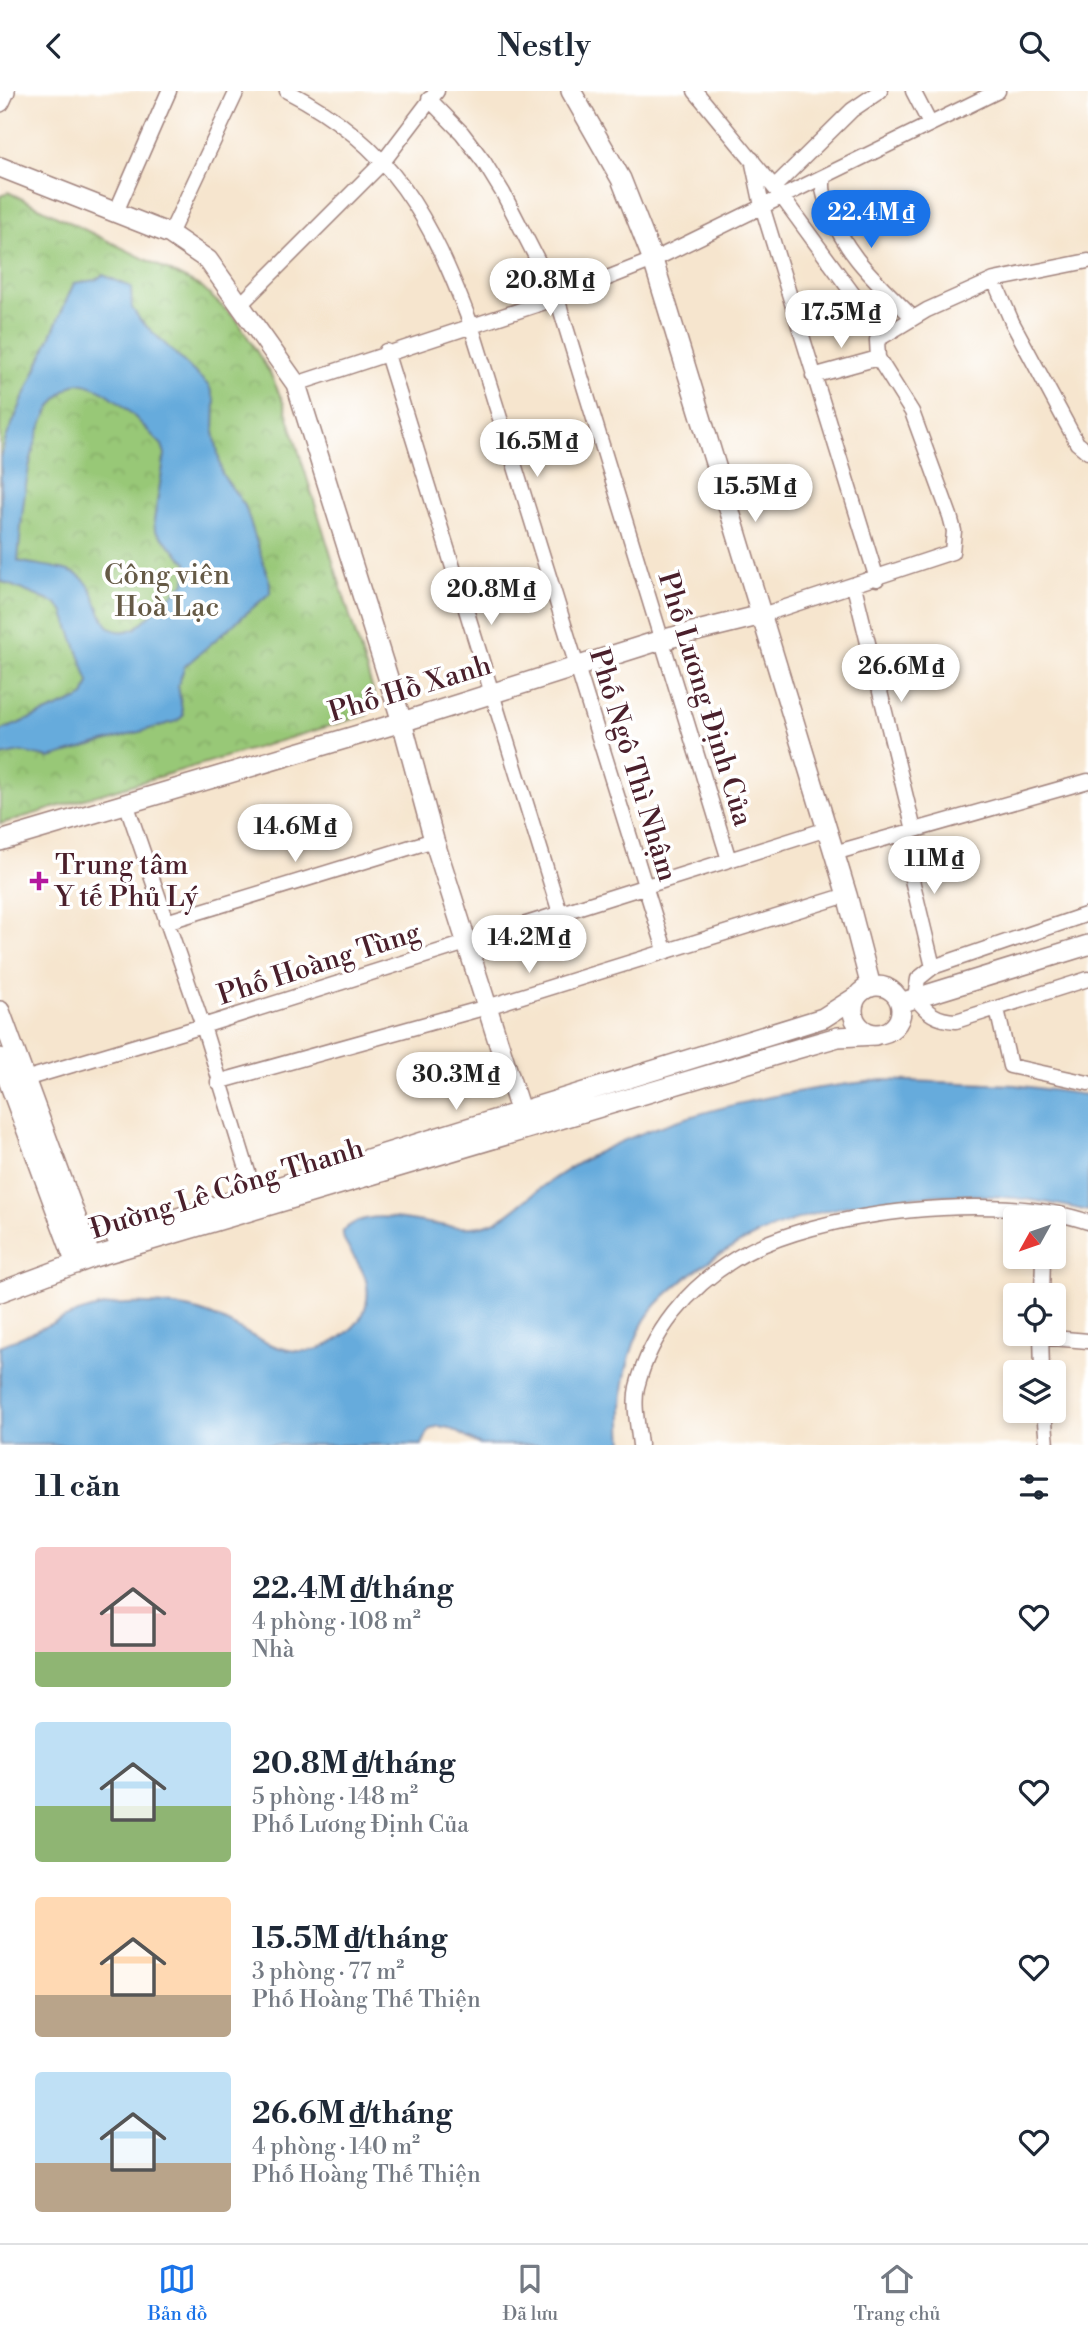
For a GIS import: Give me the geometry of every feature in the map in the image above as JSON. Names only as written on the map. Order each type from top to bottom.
[{"type":"street","points":[[0,102],[5,91]]},
{"type":"street","points":[[116,212],[169,91]]},
{"type":"street","points":[[170,234],[237,91]]},
{"type":"street","name":"Phố Ngô Thì Nhậm","points":[[287,91],[343,124],[383,162],[407,189],[430,228],[471,325],[665,950]]},
{"type":"street","points":[[571,91],[621,179],[653,260],[762,615],[847,895],[864,992],[853,1013],[856,1021],[868,1033],[884,1034],[897,1025],[918,978],[933,967],[1088,914]]},
{"type":"street","points":[[695,91],[778,192],[883,335]]},
{"type":"street","points":[[296,384],[386,351],[557,298],[653,260],[762,206],[852,110],[880,91]]},
{"type":"street","points":[[913,91],[930,124]]},
{"type":"street","points":[[778,192],[824,177],[998,91]]},
{"type":"street","points":[[241,304],[383,162],[433,95]]},
{"type":"street","name":"Phố Lương Định Của","points":[[433,95],[490,172],[557,298],[729,860]]},
{"type":"street","points":[[752,159],[762,206],[877,579]]},
{"type":"street","points":[[0,167],[170,234],[208,260],[296,384],[402,722],[434,840],[523,1121]]},
{"type":"street","points":[[824,177],[822,184],[825,198],[844,244],[913,318]]},
{"type":"street","points":[[813,376],[878,358],[876,346],[883,335],[994,280],[1088,261]]},
{"type":"street","points":[[994,280],[1012,322],[1077,443],[1088,452]]},
{"type":"street","points":[[386,351],[560,913]]},
{"type":"street","name":"Phố Hồ Xanh","points":[[0,841],[402,722],[661,640],[762,615],[949,555],[954,546],[954,531],[912,412],[878,358]]},
{"type":"street","points":[[855,586],[908,832],[933,967]]},
{"type":"street","points":[[834,853],[1088,781]]},
{"type":"street","points":[[126,803],[203,1026],[218,1082],[255,1195]]},
{"type":"street","name":"Phố Hoàng Tùng","points":[[18,1082],[827,829]]},
{"type":"street","points":[[166,922],[434,840]]},
{"type":"street","points":[[218,1082],[487,1007],[847,895]]},
{"type":"street","points":[[908,1000],[1088,945]]},
{"type":"street","points":[[864,992],[891,990],[939,1020],[956,1021],[1088,979]]},
{"type":"street","name":"Đường Lê Công Thanh","points":[[0,1279],[523,1121],[823,1019],[864,992]]},
{"type":"street","points":[[997,1009],[1010,1066],[1088,1083]]},
{"type":"street","points":[[0,1010],[18,1082],[82,1255]]},
{"type":"street","name":"Đường Lê Công Thanh","points":[[0,1292],[82,1255],[255,1195],[838,1038],[876,1034]]},
{"type":"street","points":[[0,1058],[18,1082]]},
{"type":"street","points":[[640,1445],[635,1400],[652,1347],[689,1294],[738,1257],[819,1226],[916,1209],[985,1207],[1003,1210]]},
{"type":"street","points":[[1066,1216],[1088,1222]]},
{"type":"street","points":[[1066,1338],[1088,1341]]},
{"type":"street","points":[[1045,1423],[1047,1445]]},
{"type":"green space","name":"Công viên Hoà Lạc","points":[[8,192],[200,286],[237,320],[270,373],[284,404],[376,700],[367,715],[0,824],[0,196]]},
{"type":"water","points":[[103,275],[131,287],[132,308],[141,321],[209,386],[215,401],[214,432],[222,474],[245,506],[270,583],[270,593],[185,666],[178,685],[183,716],[177,721],[50,758],[21,752],[0,756],[0,731],[79,699],[84,696],[89,682],[63,611],[57,604],[0,581],[1,458],[6,438],[74,283],[95,280]],"holes":[[[78,383],[90,386],[124,407],[162,445],[165,454],[154,520],[155,530],[187,563],[185,583],[136,628],[123,631],[113,630],[106,624],[89,585],[82,578],[60,569],[18,561],[25,489],[37,436],[47,413],[61,395]]]},
{"type":"water","points":[[884,1080],[1015,1085],[1088,1095],[1088,1211],[1039,1201],[937,1195],[834,1209],[785,1224],[739,1244],[681,1282],[658,1303],[641,1327],[626,1371],[622,1399],[623,1445],[480,1445],[449,1428],[438,1426],[429,1430],[422,1445],[0,1445],[0,1346],[61,1319],[109,1305],[172,1306],[216,1317],[283,1349],[318,1349],[344,1335],[363,1314],[367,1285],[359,1264],[347,1247],[343,1231],[357,1222],[392,1218],[452,1227],[488,1224],[505,1216],[550,1181],[624,1140],[734,1105]]},
{"type":"place","name":"Trung tâm Y tế Phủ Lý","points":[[39,881]]}]
